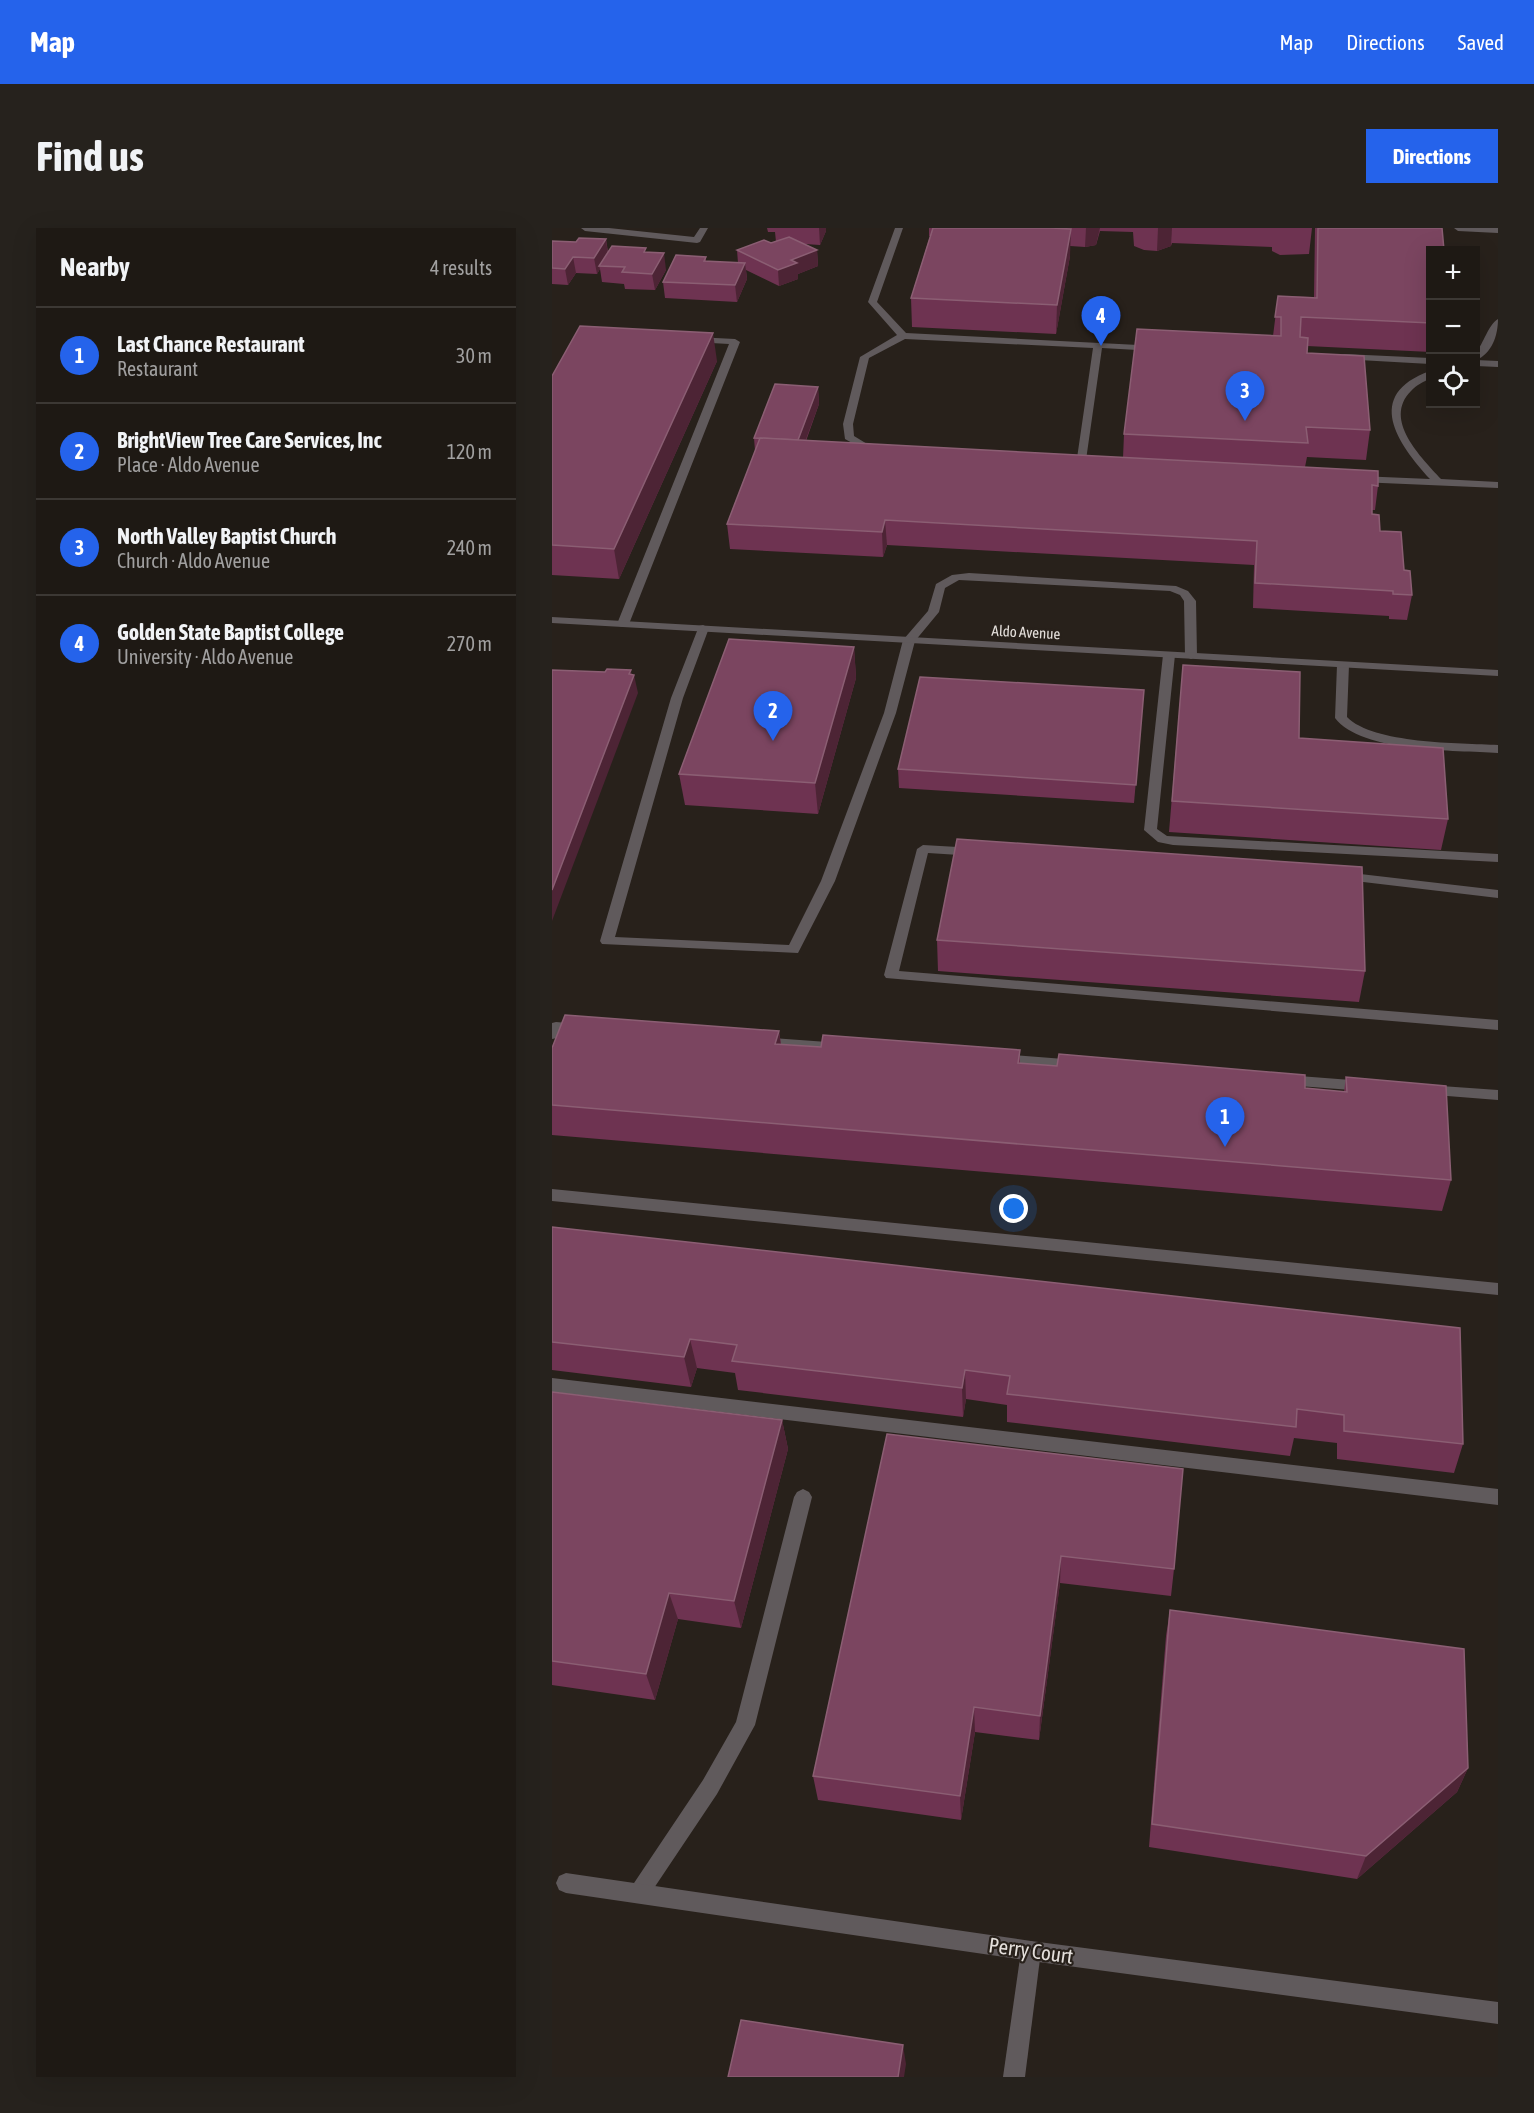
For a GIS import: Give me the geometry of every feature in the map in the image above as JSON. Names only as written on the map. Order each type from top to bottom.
[{"type":"street","points":[[585,228],[697,240],[704,228]]},
{"type":"street","points":[[899,228],[872,302],[903,336]]},
{"type":"street","points":[[1458,228],[1498,230]]},
{"type":"street","points":[[1479,354],[1488,345],[1498,322]]},
{"type":"street","points":[[886,454],[874,452],[849,437],[848,424],[865,357],[903,336],[1161,348]]},
{"type":"street","points":[[623,624],[735,342],[689,340]]},
{"type":"street","points":[[1092,465],[1075,464],[1098,345]]},
{"type":"street","points":[[1339,357],[1426,361]]},
{"type":"street","points":[[1480,363],[1498,364]]},
{"type":"street","points":[[1426,377],[1407,390],[1397,408],[1396,425],[1408,448],[1439,483]]},
{"type":"street","points":[[1343,478],[1498,485]]},
{"type":"street","points":[[703,628],[676,698],[607,941],[793,950],[828,881],[890,713],[909,640],[933,612],[940,586],[956,577],[1159,586],[1184,593],[1190,601],[1191,656]]},
{"type":"street","name":"Aldo Avenue","points":[[552,620],[1498,673]]},
{"type":"street","points":[[1169,655],[1150,830],[1163,839],[1498,858]]},
{"type":"street","points":[[1343,665],[1341,718],[1344,726],[1353,732],[1378,738],[1498,749]]},
{"type":"street","points":[[994,853],[924,849],[891,975],[1498,1025]]},
{"type":"street","points":[[1326,874],[1385,878],[1447,890],[1498,894]]},
{"type":"street","points":[[552,1034],[556,1027],[591,1029]]},
{"type":"street","points":[[745,1041],[851,1048]]},
{"type":"street","points":[[982,1058],[1088,1066]]},
{"type":"street","points":[[1266,1078],[1384,1087]]},
{"type":"street","points":[[1408,1089],[1498,1095]]},
{"type":"street","points":[[552,1195],[1498,1290]]},
{"type":"street","points":[[552,1385],[1498,1497]]},
{"type":"street","points":[[639,1893],[710,1788],[745,1725],[803,1497]]},
{"type":"street","name":"Perry Court","points":[[566,1883],[1031,1951],[1498,2013]]},
{"type":"street","points":[[1014,2077],[1031,1951]]},
{"type":"building","points":[[933,228],[1071,229],[1057,305],[911,298]]},
{"type":"building","points":[[1318,228],[1442,228],[1444,246],[1426,246],[1426,323],[1301,317],[1300,337],[1308,338],[1307,353],[1364,356],[1370,430],[1306,427],[1308,443],[1124,434],[1137,329],[1281,336],[1281,317],[1275,317],[1278,296],[1317,298]]},
{"type":"building","points":[[789,237],[817,250],[791,260],[797,263],[778,270],[737,250],[764,240],[771,243]]},
{"type":"building","points":[[579,238],[606,239],[594,258],[573,257],[565,269],[552,268],[552,241],[576,242]]},
{"type":"building","points":[[612,246],[646,248],[644,252],[664,253],[652,274],[622,272],[625,267],[599,266]]},
{"type":"building","points":[[676,255],[706,257],[704,261],[745,263],[735,285],[663,282]]},
{"type":"building","points":[[580,326],[713,333],[614,549],[552,545],[552,376]]},
{"type":"building","points":[[775,384],[818,387],[798,440],[754,438]]},
{"type":"building","points":[[760,438],[1378,471],[1378,486],[1372,485],[1372,514],[1379,515],[1380,531],[1401,532],[1404,570],[1410,571],[1412,595],[1393,594],[1393,591],[1255,583],[1257,541],[885,520],[882,532],[727,524]]},
{"type":"building","points":[[729,639],[854,647],[815,783],[679,774]]},
{"type":"building","points":[[1183,665],[1300,672],[1299,738],[1443,748],[1448,819],[1172,801]]},
{"type":"building","points":[[607,669],[631,670],[629,674],[634,675],[552,890],[552,670],[605,672]]},
{"type":"building","points":[[920,677],[1144,690],[1136,785],[898,769]]},
{"type":"building","points":[[957,839],[1362,867],[1365,971],[937,940]]},
{"type":"building","points":[[565,1015],[779,1031],[775,1044],[821,1047],[823,1035],[1020,1050],[1018,1063],[1057,1066],[1059,1054],[1305,1075],[1305,1088],[1347,1092],[1346,1077],[1446,1086],[1451,1180],[552,1105],[552,1048]]},
{"type":"building","points":[[552,1227],[1460,1328],[1463,1444],[1344,1431],[1344,1415],[1297,1409],[1296,1427],[1007,1394],[1010,1376],[965,1370],[962,1388],[732,1361],[737,1345],[690,1339],[684,1357],[552,1342]]},
{"type":"building","points":[[552,1392],[782,1420],[734,1601],[669,1593],[646,1674],[552,1661]]},
{"type":"building","points":[[887,1434],[1183,1469],[1174,1569],[1061,1556],[1040,1716],[974,1707],[960,1796],[813,1776]]},
{"type":"building","points":[[1170,1610],[1464,1649],[1468,1768],[1366,1856],[1152,1824]]},
{"type":"building","points":[[741,2020],[903,2045],[898,2077],[728,2077]]},
{"type":"place","name":"Golden State Baptist College","points":[[1101,346]]},
{"type":"place","name":"North Valley Baptist Church","points":[[1245,421]]},
{"type":"place","name":"BrightView Tree Care Services, Inc","points":[[773,741]]},
{"type":"place","name":"Last Chance Restaurant","points":[[1225,1147]]}]
